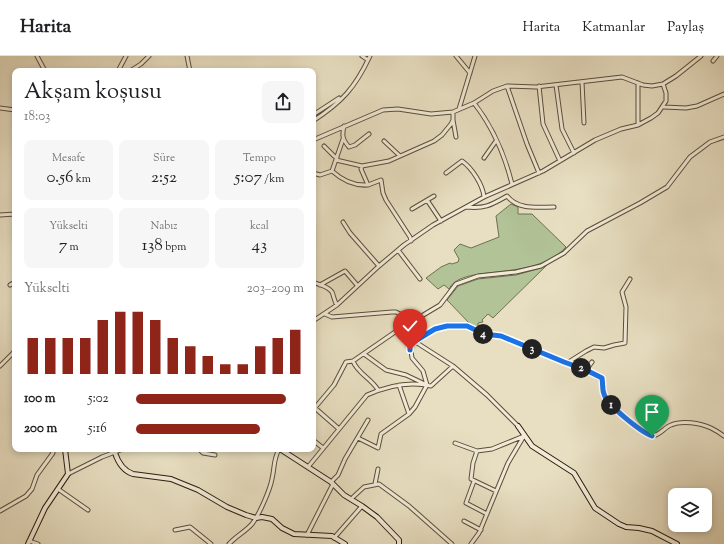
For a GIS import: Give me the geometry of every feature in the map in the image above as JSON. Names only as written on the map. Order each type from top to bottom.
[{"type":"street","points":[[37,56],[43,68]]},
{"type":"street","points":[[120,68],[126,56]]},
{"type":"street","points":[[135,68],[149,56]]},
{"type":"street","points":[[187,56],[189,68]]},
{"type":"street","points":[[316,119],[346,96],[358,80],[369,58],[362,56]]},
{"type":"street","points":[[456,56],[470,73]]},
{"type":"street","points":[[459,109],[475,56]]},
{"type":"street","points":[[713,61],[717,56]]},
{"type":"street","points":[[316,139],[383,110],[398,110],[431,114],[453,112],[474,103],[493,91],[508,86],[556,85],[622,77],[652,86],[663,84],[676,76],[699,57]]},
{"type":"street","points":[[582,82],[584,123]]},
{"type":"street","points":[[638,83],[638,125]]},
{"type":"street","points":[[316,319],[337,305],[357,285],[398,250],[441,221],[484,197],[539,173],[594,140],[638,125],[654,116],[664,107],[666,101],[666,93],[663,84]]},
{"type":"street","points":[[556,85],[562,128],[574,153]]},
{"type":"street","points":[[508,86],[527,144],[539,173]]},
{"type":"street","points":[[539,86],[543,124],[560,161]]},
{"type":"street","points":[[664,107],[686,108],[697,106],[724,94]]},
{"type":"street","points":[[316,113],[339,98]]},
{"type":"street","points":[[474,103],[489,124],[512,184]]},
{"type":"street","points":[[0,108],[12,110]]},
{"type":"street","points":[[453,112],[456,137]]},
{"type":"street","points":[[324,146],[336,159],[362,166],[389,161],[434,142],[447,129],[453,120]]},
{"type":"street","points":[[332,171],[343,139],[342,134],[344,126]]},
{"type":"street","points":[[343,139],[349,146],[355,145],[369,134]]},
{"type":"street","points":[[325,314],[332,317],[396,312],[407,317],[420,317],[440,305],[456,284],[478,276],[516,272],[541,266],[564,253],[587,231],[667,187],[690,157],[710,142],[724,137]]},
{"type":"street","points":[[384,141],[400,156]]},
{"type":"street","points":[[484,158],[496,141]]},
{"type":"street","points":[[446,173],[462,161],[474,174],[484,193],[484,197]]},
{"type":"street","points":[[362,166],[361,169],[368,185]]},
{"type":"street","points":[[316,174],[320,175],[332,171]]},
{"type":"street","points":[[332,171],[339,178],[360,185],[368,185],[381,180],[386,200],[411,240]]},
{"type":"street","points":[[412,209],[434,196]]},
{"type":"street","points":[[465,207],[479,208],[491,205],[507,196],[512,201],[520,205],[554,207]]},
{"type":"street","points":[[427,200],[441,221]]},
{"type":"street","points":[[0,215],[12,214]]},
{"type":"street","points":[[343,222],[350,233],[379,266]]},
{"type":"street","points":[[398,250],[420,279]]},
{"type":"street","points":[[320,285],[345,271],[357,285]]},
{"type":"street","points":[[568,364],[594,347],[604,348],[625,343],[626,307],[622,292],[630,279]]},
{"type":"street","points":[[316,283],[332,292],[337,305]]},
{"type":"street","points":[[400,314],[407,333],[414,341],[453,366],[487,395],[518,426],[532,446],[574,474],[595,508],[619,524],[626,527],[652,531],[677,544]]},
{"type":"street","points":[[358,438],[378,448],[381,434],[409,414],[415,407],[427,385],[423,371],[412,358],[410,344],[435,329],[447,326],[467,326],[484,334],[501,336],[586,370],[602,378],[604,394],[608,402],[630,422],[652,436],[671,425],[691,423],[710,427],[724,436]]},
{"type":"street","points":[[316,407],[334,385],[346,362],[353,361],[404,327]]},
{"type":"street","points":[[0,366],[12,354]]},
{"type":"street","points":[[364,354],[386,370],[406,374],[427,385]]},
{"type":"street","points":[[353,361],[354,366],[374,384],[378,390]]},
{"type":"street","points":[[586,370],[592,362]]},
{"type":"street","points":[[308,467],[367,395],[378,390],[399,385],[431,386],[453,366]]},
{"type":"street","points":[[399,385],[409,414]]},
{"type":"street","points":[[316,411],[339,430]]},
{"type":"street","points":[[307,535],[332,483],[338,475],[345,459],[368,420]]},
{"type":"street","points":[[455,443],[477,451],[492,449],[524,436]]},
{"type":"street","points":[[470,544],[481,530],[508,463],[524,436]]},
{"type":"street","points":[[316,442],[323,448]]},
{"type":"street","points":[[477,451],[471,477],[474,481],[496,491]]},
{"type":"street","points":[[0,511],[29,493],[37,475],[52,452]]},
{"type":"street","points":[[65,452],[68,474]]},
{"type":"street","points":[[38,544],[29,542],[44,508],[68,474],[115,452],[118,461],[128,472],[171,479],[198,490],[227,507],[256,518],[262,517],[272,519],[282,528],[294,534],[332,536],[345,544]]},
{"type":"street","points":[[202,452],[215,455]]},
{"type":"street","points":[[229,544],[252,524],[256,518],[266,497],[272,479],[274,463],[278,452]]},
{"type":"street","points":[[284,452],[332,483],[344,495],[362,506],[391,530],[399,540],[399,544]]},
{"type":"street","points":[[375,484],[378,469]]},
{"type":"street","points":[[474,481],[466,503],[487,514]]},
{"type":"street","points":[[351,499],[364,487],[379,484],[452,544]]},
{"type":"street","points":[[58,489],[83,505],[88,510]]},
{"type":"street","points":[[334,538],[362,506]]},
{"type":"street","points":[[464,521],[481,530]]},
{"type":"street","points":[[175,530],[190,527],[211,544]]},
{"type":"green space","points":[[511,204],[518,207],[518,214],[532,214],[566,247],[550,260],[540,264],[519,269],[466,277],[455,282],[449,289],[444,285],[438,289],[426,278],[441,267],[450,263],[452,264],[458,262],[459,259],[454,250],[460,244],[471,248],[499,237],[496,216]]},
{"type":"green space","points":[[548,264],[493,318],[488,314],[482,320],[483,322],[478,323],[478,329],[471,325],[447,300],[458,286],[478,279],[516,275],[541,268]]},
{"type":"route","points":[[410,350],[410,344],[414,341],[435,329],[447,326],[467,326],[484,334],[501,336],[586,370],[602,378],[604,394],[608,402],[640,430],[652,436]]}]
